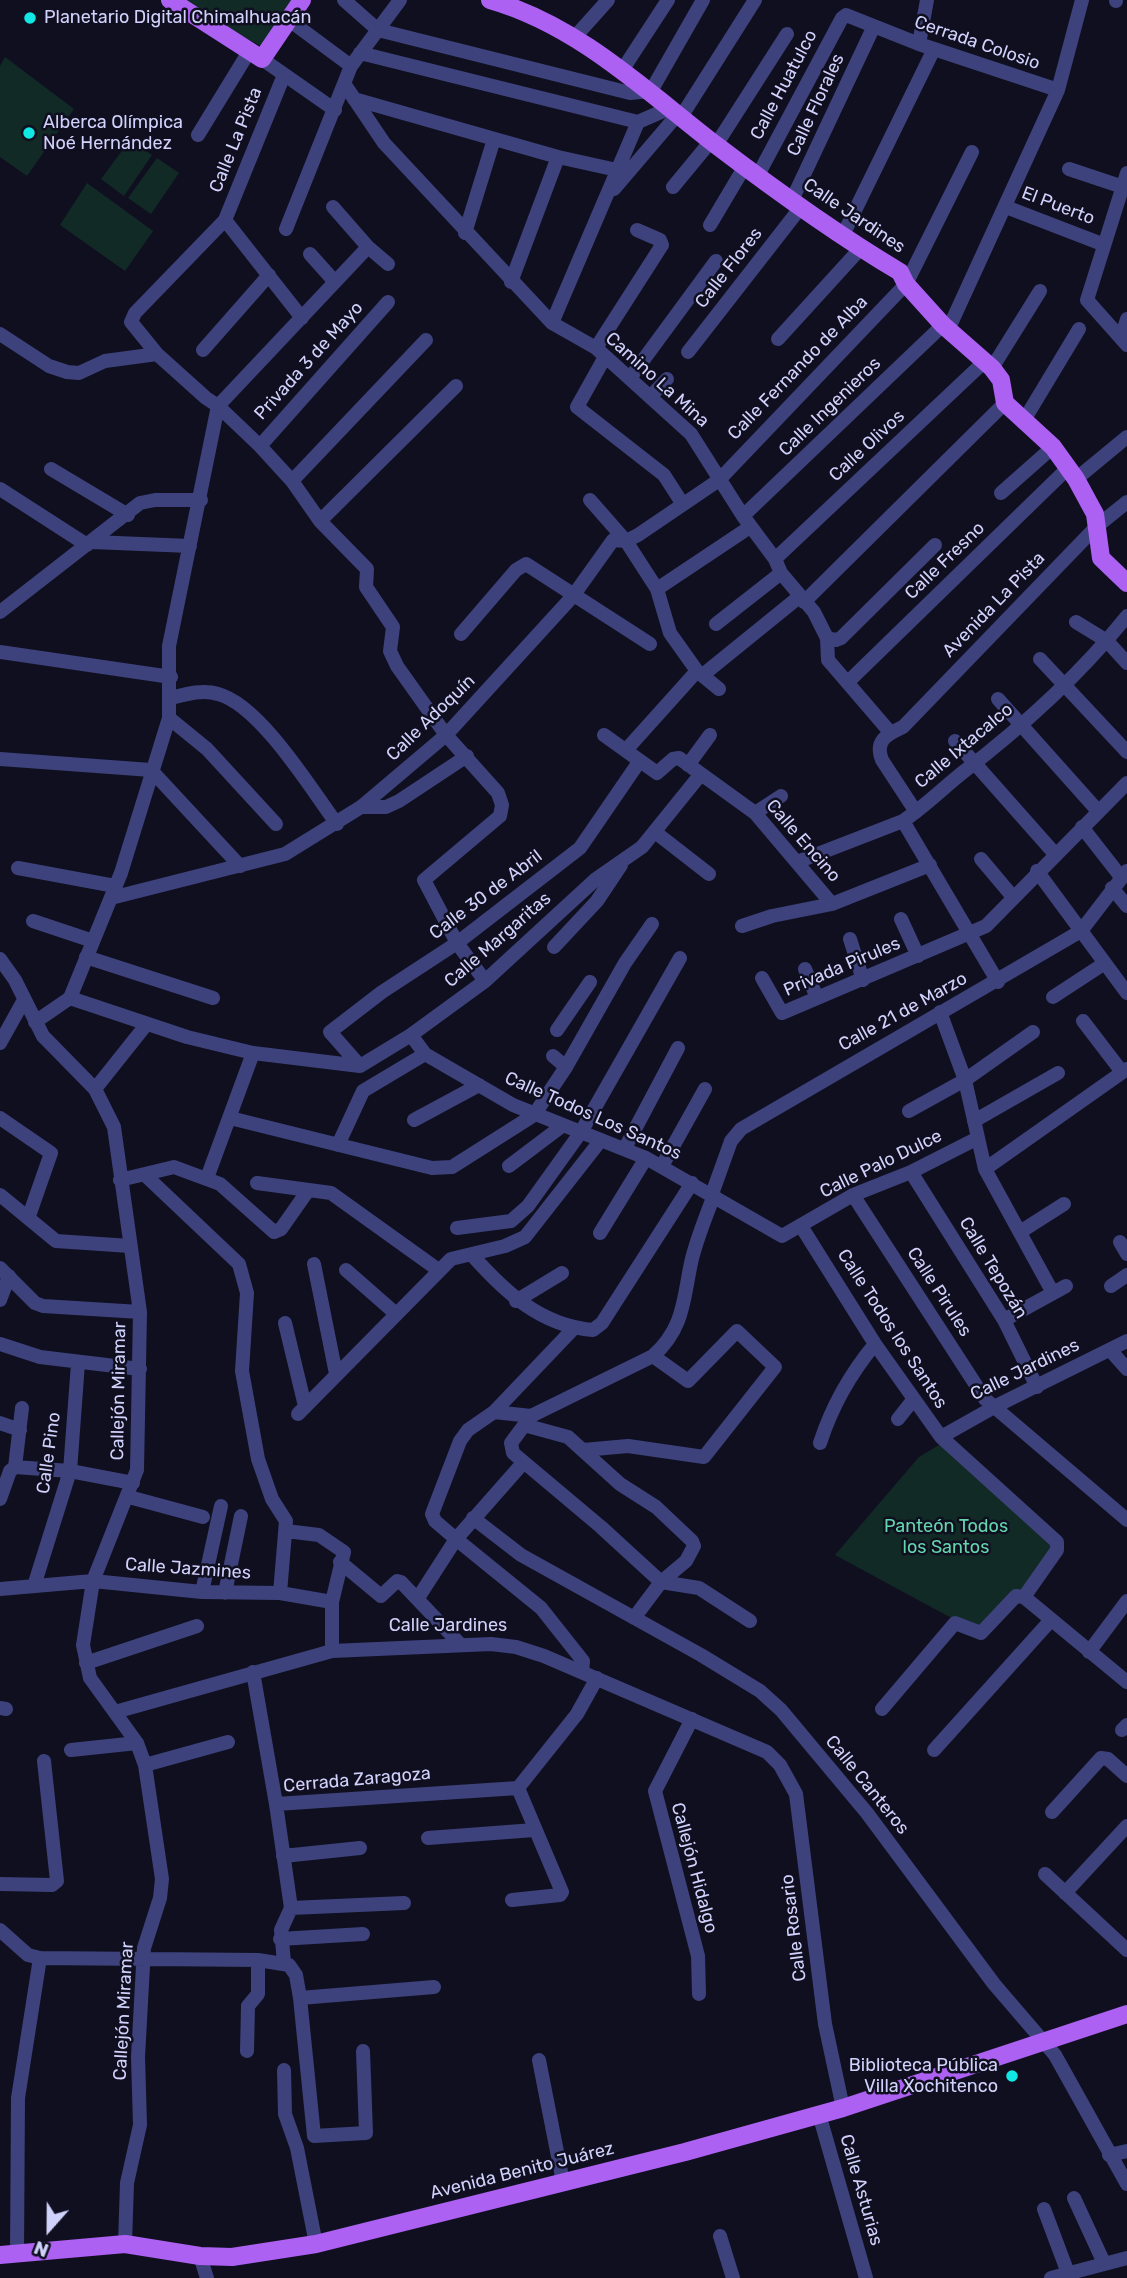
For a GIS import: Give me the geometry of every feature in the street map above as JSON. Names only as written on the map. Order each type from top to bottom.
[{"type":"main road","points":[[170,0],[256,54],[289,20],[302,0]]},
{"type":"main road","name":"Calle Jardines","points":[[501,2],[574,38],[623,69],[713,143],[796,204],[860,249],[900,272],[906,284],[946,327],[1001,380],[1005,403],[1053,447],[1072,473],[1095,514],[1101,558],[1127,583]]},
{"type":"main road","name":"Avenida Benito Juárez","points":[[8,2255],[125,2244],[200,2256],[232,2257],[316,2244],[685,2152],[843,2108],[1127,2014]]},
{"type":"street","points":[[344,0],[378,30],[630,93],[651,91],[703,0]]},
{"type":"street","points":[[286,229],[356,59],[400,0]]},
{"type":"street","points":[[574,38],[608,0]]},
{"type":"street","points":[[623,69],[668,0]]},
{"type":"street","points":[[608,195],[677,113],[755,0]]},
{"type":"street","points":[[919,44],[927,0]]},
{"type":"street","name":"Calle Ingenieros","points":[[657,589],[746,522],[946,327],[1006,207],[1058,90],[1082,0]]},
{"type":"street","name":"Cerrada Colosio","points":[[846,15],[919,44],[1058,90]]},
{"type":"street","name":"Calle Huatulco","points":[[710,225],[751,170],[846,15]]},
{"type":"street","points":[[289,20],[356,59],[638,122],[677,113]]},
{"type":"street","name":"Calle Florales","points":[[796,204],[874,26]]},
{"type":"street","points":[[673,187],[713,143],[788,34]]},
{"type":"street","points":[[842,237],[934,49]]},
{"type":"street","points":[[198,135],[256,54],[335,110]]},
{"type":"street","name":"Calle La Pista","points":[[225,220],[284,75]]},
{"type":"street","name":"Camino La Mina","points":[[345,85],[384,143],[552,324],[600,352],[691,434],[746,522],[775,558],[781,573],[834,638],[828,660],[849,681]]},
{"type":"street","points":[[354,99],[558,157],[617,170]]},
{"type":"street","points":[[552,324],[638,122]]},
{"type":"street","points":[[465,233],[494,139]]},
{"type":"street","name":"Calle Fernando de Alba","points":[[719,480],[906,284],[972,152]]},
{"type":"street","points":[[511,282],[558,157]]},
{"type":"street","points":[[1069,169],[1125,180],[1102,244]]},
{"type":"street","name":"Calle Flores","points":[[688,352],[796,204]]},
{"type":"street","points":[[333,207],[368,247],[388,264]]},
{"type":"street","name":"El Puerto","points":[[1006,207],[1102,244],[1087,300],[1124,341]]},
{"type":"street","points":[[302,318],[225,220],[132,318],[132,326],[157,354],[260,446],[292,481],[320,521],[367,569],[366,587],[393,627],[390,651],[397,666],[446,735],[498,793],[502,805],[500,816],[424,880],[457,943],[485,982]]},
{"type":"street","points":[[637,230],[662,242],[600,352],[577,407],[664,475],[682,503]]},
{"type":"street","points":[[35,1022],[70,998],[113,892],[169,718],[169,646],[201,500],[218,406],[368,247]]},
{"type":"street","points":[[779,340],[860,249]]},
{"type":"street","points":[[310,254],[335,282]]},
{"type":"street","points":[[630,378],[716,261]]},
{"type":"street","points":[[203,350],[268,275]]},
{"type":"street","name":"Calle Olivos","points":[[775,558],[988,365],[1040,291]]},
{"type":"street","name":"Privada 3 de Mayo","points":[[260,446],[388,302]]},
{"type":"street","points":[[1124,341],[1127,319]]},
{"type":"street","points":[[1023,422],[1079,329]]},
{"type":"street","points":[[0,334],[49,366],[67,372],[79,373],[105,361],[157,354]]},
{"type":"street","points":[[292,481],[426,340]]},
{"type":"street","points":[[650,397],[667,379]]},
{"type":"street","points":[[320,521],[456,386]]},
{"type":"street","points":[[626,750],[700,673],[801,600],[1005,403]]},
{"type":"street","name":"Calle Fresno","points":[[849,681],[1072,473],[1127,437]]},
{"type":"street","points":[[1001,493],[1053,447]]},
{"type":"street","points":[[51,469],[128,515]]},
{"type":"street","name":"Calle Adoquín","points":[[113,892],[285,854],[337,824],[446,735],[573,596],[613,540],[626,541],[719,480]]},
{"type":"street","points":[[0,489],[90,544],[190,546]]},
{"type":"street","points":[[0,612],[147,501],[201,500]]},
{"type":"street","points":[[590,500],[626,541],[657,589],[670,634],[700,673],[719,690]]},
{"type":"street","name":"Avenida La Pista","points":[[916,812],[879,751],[889,731],[903,727],[1096,527],[1127,502]]},
{"type":"street","points":[[834,638],[935,545]]},
{"type":"street","points":[[461,634],[516,570],[526,565],[650,644]]},
{"type":"street","points":[[716,624],[781,573]]},
{"type":"street","name":"Calle Ixtacalco","points":[[797,862],[903,821],[916,812],[976,765],[1066,685],[1127,617]]},
{"type":"street","points":[[1076,622],[1107,641],[1127,663]]},
{"type":"street","points":[[0,652],[171,677]]},
{"type":"street","points":[[1040,659],[1127,752]]},
{"type":"street","points":[[849,681],[889,731]]},
{"type":"street","points":[[171,698],[201,692],[222,694],[252,715],[270,734],[337,824]]},
{"type":"street","points":[[998,699],[1098,811]]},
{"type":"street","points":[[169,718],[207,749],[276,824]]},
{"type":"street","points":[[604,735],[657,773],[682,761],[710,735]]},
{"type":"street","points":[[955,741],[1055,854]]},
{"type":"street","points":[[361,807],[386,807],[399,801],[467,756]]},
{"type":"street","points":[[0,759],[151,770],[240,866]]},
{"type":"street","name":"Calle Encino","points":[[682,761],[755,813],[832,904]]},
{"type":"street","name":"Calle 30 de Abril","points":[[360,1066],[330,1032],[382,992],[457,943],[580,848],[639,762]]},
{"type":"street","points":[[554,947],[597,901],[623,861],[655,832],[701,774]]},
{"type":"street","points":[[970,934],[986,926],[1037,871],[1127,783]]},
{"type":"street","points":[[755,813],[781,796]]},
{"type":"street","points":[[903,821],[998,982]]},
{"type":"street","points":[[1082,827],[1120,879],[1127,906]]},
{"type":"street","points":[[655,832],[709,874]]},
{"type":"street","points":[[981,859],[1013,897]]},
{"type":"street","name":"Calle Margaritas","points":[[360,1066],[411,1035],[485,982],[596,879],[623,861]]},
{"type":"street","points":[[742,926],[772,916],[832,904],[930,865]]},
{"type":"street","points":[[18,868],[113,892]]},
{"type":"street","points":[[1037,871],[1127,993]]},
{"type":"street","name":"Calle 21 de Marzo","points":[[527,1420],[653,1356],[666,1344],[678,1324],[690,1283],[692,1261],[731,1141],[741,1129],[940,1012],[998,982],[1081,931],[1120,879]]},
{"type":"street","name":"Privada Pirules","points":[[901,919],[918,956]]},
{"type":"street","points":[[33,921],[93,941]]},
{"type":"street","points":[[230,1118],[442,1170],[534,1115],[566,1067],[625,963],[652,924]]},
{"type":"street","name":"Privada Pirules","points":[[762,978],[782,1013],[970,934]]},
{"type":"street","points":[[850,939],[863,980]]},
{"type":"street","points":[[86,957],[213,998]]},
{"type":"street","points":[[457,1228],[511,1221],[528,1206],[581,1132],[680,958]]},
{"type":"street","name":"Callejón Miramar","points":[[0,959],[15,980],[43,1036],[95,1090],[114,1127],[140,1312],[137,1470],[93,1581],[83,1646],[86,1662],[98,1692],[137,1743],[145,1765],[162,1879],[144,1958],[138,2057],[140,2125],[127,2183],[125,2244]]},
{"type":"street","points":[[1054,997],[1105,962]]},
{"type":"street","points":[[805,969],[817,998]]},
{"type":"street","points":[[557,1030],[590,982]]},
{"type":"street","points":[[70,998],[146,1025],[253,1053],[360,1066]]},
{"type":"street","points":[[0,1043],[23,1000]]},
{"type":"street","points":[[575,1007],[592,1022]]},
{"type":"street","points":[[940,1012],[965,1080],[985,1169],[1020,1232],[1060,1290],[1004,1320]]},
{"type":"street","points":[[985,1169],[1125,1071],[1083,1021]]},
{"type":"street","points":[[95,1090],[146,1025]]},
{"type":"street","points":[[909,1111],[965,1080],[1033,1032]]},
{"type":"street","name":"Calle Todos Los Santos","points":[[411,1035],[425,1054],[534,1115],[646,1158],[713,1194],[782,1236],[801,1226]]},
{"type":"street","points":[[625,1148],[678,1048]]},
{"type":"street","points":[[207,1178],[253,1053]]},
{"type":"street","points":[[338,1144],[363,1091],[425,1054]]},
{"type":"street","points":[[553,1056],[566,1067]]},
{"type":"street","points":[[974,1121],[1058,1073]]},
{"type":"street","points":[[414,1120],[480,1085]]},
{"type":"street","points":[[662,1166],[705,1089]]},
{"type":"street","points":[[0,1118],[51,1153],[29,1216]]},
{"type":"street","points":[[509,1166],[562,1126]]},
{"type":"street","name":"Calle Palo Dulce","points":[[801,1226],[853,1195],[911,1172],[978,1138]]},
{"type":"street","points":[[285,1323],[302,1410],[437,1269],[456,1255],[472,1255],[525,1237],[601,1140]]},
{"type":"street","points":[[600,1233],[646,1158]]},
{"type":"street","points":[[120,1180],[174,1167],[207,1178],[225,1189],[274,1232],[281,1228],[307,1192]]},
{"type":"street","name":"Calle Tepozán","points":[[911,1172],[1004,1320],[1037,1387]]},
{"type":"street","points":[[145,1175],[239,1264],[246,1282],[242,1371],[258,1459],[272,1499],[286,1521],[280,1593]]},
{"type":"street","points":[[257,1182],[307,1192],[331,1193],[437,1269]]},
{"type":"street","points":[[472,1255],[516,1301],[575,1327],[593,1330],[617,1301],[692,1183]]},
{"type":"street","points":[[0,1195],[29,1216],[56,1241],[130,1246]]},
{"type":"street","name":"Calle Pirules","points":[[853,1195],[985,1399],[1127,1520]]},
{"type":"street","points":[[1020,1232],[1064,1204]]},
{"type":"street","name":"Calle Todos los Santos","points":[[801,1226],[875,1344],[942,1437],[1058,1546],[1024,1597]]},
{"type":"street","points":[[314,1264],[336,1374]]},
{"type":"street","points":[[346,1270],[396,1313]]},
{"type":"street","points":[[4,1272],[35,1303],[43,1307],[140,1312]]},
{"type":"street","points":[[0,1300],[4,1272]]},
{"type":"street","points":[[516,1301],[562,1273]]},
{"type":"street","points":[[1111,1286],[1127,1275]]},
{"type":"street","points":[[575,1327],[494,1412],[482,1417],[460,1441],[432,1511],[434,1519],[456,1539],[541,1608],[583,1661],[582,1672]]},
{"type":"street","points":[[583,1450],[628,1446],[704,1457],[774,1370],[773,1363],[737,1331],[688,1381],[653,1356]]},
{"type":"street","name":"Calle Jardines","points":[[942,1437],[996,1406],[1127,1341]]},
{"type":"street","points":[[0,1344],[29,1355],[140,1369]]},
{"type":"street","points":[[820,1443],[827,1421],[853,1370],[875,1344]]},
{"type":"street","points":[[1111,1350],[1127,1369]]},
{"type":"street","name":"Calle Pino","points":[[34,1586],[70,1471],[78,1363]]},
{"type":"street","points":[[898,1419],[913,1400]]},
{"type":"street","points":[[15,1467],[22,1408]]},
{"type":"street","points":[[494,1412],[527,1420],[562,1434],[620,1485],[656,1507],[692,1541],[694,1546],[686,1561],[661,1582],[634,1618]]},
{"type":"street","points":[[527,1420],[510,1446],[511,1451],[523,1463],[601,1527],[661,1582],[699,1588],[750,1621]]},
{"type":"street","points":[[0,1423],[20,1430]]},
{"type":"street","points":[[418,1598],[456,1539],[523,1463]]},
{"type":"street","points":[[0,1499],[10,1471],[15,1467],[70,1471],[203,1517]]},
{"type":"street","points":[[202,1592],[221,1506]]},
{"type":"street","points":[[225,1593],[241,1517]]},
{"type":"street","name":"Calle Canteros","points":[[473,1518],[521,1555],[760,1691],[780,1710],[860,1804],[994,1984],[1055,2055],[1127,2184]]},
{"type":"street","points":[[286,1531],[322,1537],[344,1552],[332,1602],[332,1651]]},
{"type":"street","points":[[340,1562],[381,1596],[398,1581],[418,1598],[459,1643]]},
{"type":"street","name":"Calle Jazmines","points":[[0,1589],[93,1581],[202,1592],[280,1593],[332,1602]]},
{"type":"street","points":[[882,1709],[955,1623],[981,1633],[1010,1598],[1024,1597],[1127,1682]]},
{"type":"street","points":[[1089,1651],[1127,1601]]},
{"type":"street","points":[[934,1750],[1051,1620]]},
{"type":"street","points":[[86,1662],[197,1626]]},
{"type":"street","name":"Calle Jardines","points":[[115,1712],[332,1651],[459,1643],[516,1647],[597,1678],[767,1752]]},
{"type":"street","points":[[253,1672],[276,1804]]},
{"type":"street","points":[[512,1900],[560,1895],[562,1892],[518,1788],[577,1714],[597,1678]]},
{"type":"street","name":"Callejón Hidalgo","points":[[692,1718],[655,1791],[698,1956],[699,1994]]},
{"type":"street","points":[[145,1765],[228,1742]]},
{"type":"street","points":[[71,1750],[137,1743]]},
{"type":"street","name":"Calle Rosario","points":[[767,1752],[785,1772],[796,1794],[825,2024],[843,2108]]},
{"type":"street","points":[[1052,1812],[1101,1758],[1108,1759],[1127,1776]]},
{"type":"street","points":[[0,1884],[52,1885],[57,1881],[44,1761]]},
{"type":"street","name":"Cerrada Zaragoza","points":[[363,2051],[366,2133],[313,2136],[300,1998],[293,1969],[284,1962],[280,1939],[285,1917],[291,1908],[276,1804],[518,1788]]},
{"type":"street","points":[[1065,1893],[1127,1826]]},
{"type":"street","points":[[428,1839],[534,1829]]},
{"type":"street","points":[[284,1856],[360,1848]]},
{"type":"street","points":[[1045,1874],[1127,1950]]},
{"type":"street","points":[[291,1908],[404,1903]]},
{"type":"street","points":[[0,1930],[28,1955],[40,1958],[284,1962]]},
{"type":"street","points":[[280,1939],[363,1934]]},
{"type":"street","points":[[8,2255],[18,2098],[40,1958]]},
{"type":"street","points":[[247,2051],[248,2006],[258,1994],[258,1960]]},
{"type":"street","points":[[300,1998],[434,1987]]},
{"type":"street","points":[[539,2060],[563,2182]]},
{"type":"street","points":[[284,2070],[285,2114],[298,2148],[316,2244]]},
{"type":"street","name":"Calle Asturias","points":[[819,2113],[866,2278]]},
{"type":"street","points":[[1109,2155],[1127,2151]]},
{"type":"street","points":[[1074,2198],[1104,2263]]},
{"type":"street","points":[[1044,2209],[1069,2273]]},
{"type":"street","points":[[720,2236],[733,2278]]},
{"type":"street","points":[[200,2256],[207,2278]]},
{"type":"street","points":[[1051,2278],[1127,2258]]},
{"type":"green space","points":[[172,0],[296,0],[265,48]]},
{"type":"green space","name":"Alberca Olímpica Noé Hernández","points":[[5,57],[74,109],[27,176],[0,157],[0,66]]},
{"type":"green space","points":[[130,140],[152,155],[124,196],[101,179]]},
{"type":"green space","points":[[157,158],[179,173],[151,214],[128,198]]},
{"type":"green space","points":[[87,183],[153,231],[125,271],[60,225]]},
{"type":"green space","name":"Panteón Todos los Santos","points":[[944,1442],[1057,1550],[981,1634],[835,1555],[919,1457]]},
{"type":"place","name":"Planetario Digital Chimalhuacán","points":[[30,18]]},
{"type":"place","name":"Alberca Olímpica Noé Hernández","points":[[29,133]]},
{"type":"place","name":"Biblioteca Pública Villa Xochitenco","points":[[1012,2076]]}]
